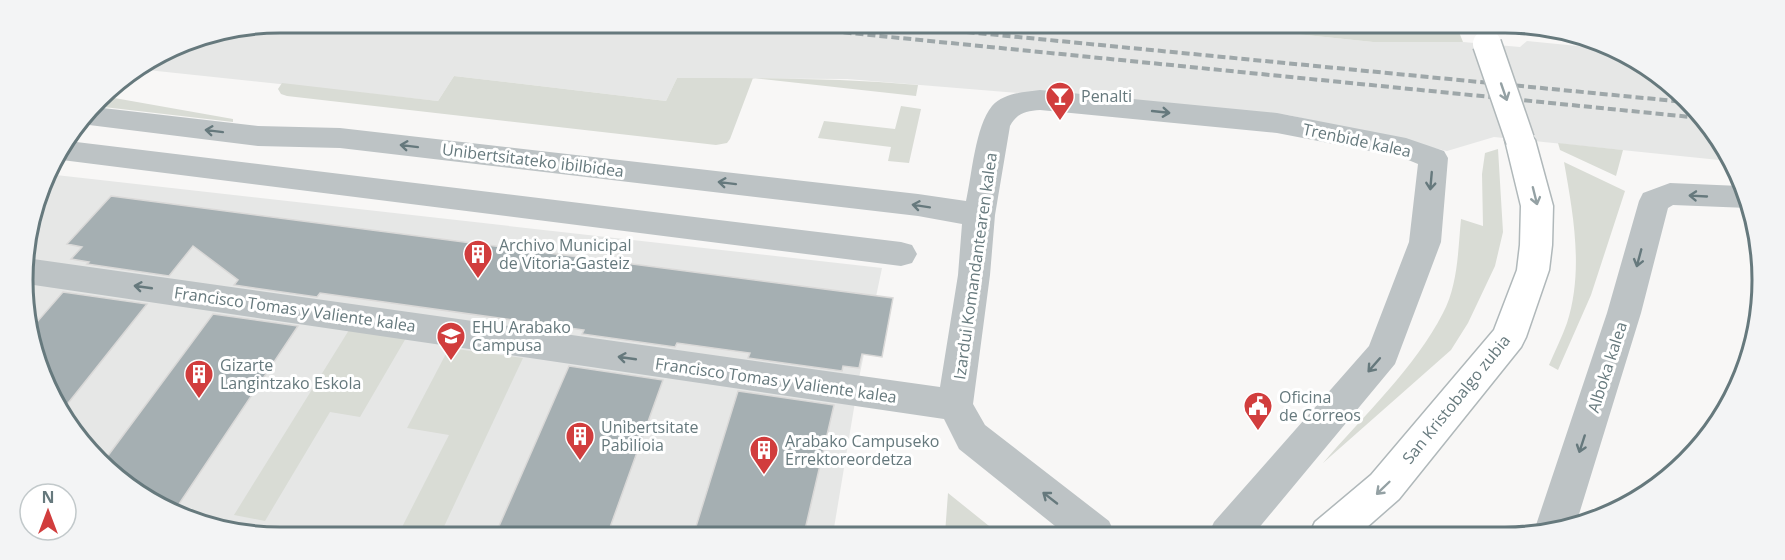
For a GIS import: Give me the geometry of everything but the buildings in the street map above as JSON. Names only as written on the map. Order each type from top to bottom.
[{"type":"main road","name":"San Kristobalgo zubia","points":[[1338,527],[1385,487],[1509,337],[1533,270],[1537,206],[1520,140],[1484,36]]},
{"type":"street","name":"Trenbide kalea","points":[[1019,102],[1040,100],[1277,123],[1406,148],[1433,158],[1425,242],[1383,354],[1235,527]]},
{"type":"street","name":"Izardui Komandantearen kalea","points":[[964,421],[979,215],[996,126],[1003,112],[1019,102]]},
{"type":"street","name":"Unibertsitateko ibilbidea","points":[[94,117],[258,136],[339,138],[918,205],[979,215]]},
{"type":"street","points":[[69,152],[901,254]]},
{"type":"street","name":"Alboka kalea","points":[[1557,521],[1624,313],[1653,201],[1670,194],[1738,198]]},
{"type":"street","name":"Francisco Tomas y Valiente kalea","points":[[33,272],[882,396],[964,421]]},
{"type":"street","points":[[964,421],[1087,527]]},
{"type":"shaded area","points":[[280,33],[1288,33],[1373,42],[1463,42],[1520,47],[1527,41],[1586,47],[1628,66],[1655,84],[1680,105],[1701,130],[1721,160],[1494,137],[1447,151],[1288,115],[847,79],[677,78],[666,101],[454,76],[438,101],[150,70],[171,58],[216,41],[248,35]]},
{"type":"shaded area","points":[[1288,33],[1459,33],[1463,42],[1373,42]]},
{"type":"shaded area","points":[[454,76],[666,101],[677,78],[753,78],[730,139],[727,143],[716,145],[287,96],[281,94],[278,89],[282,83],[438,101]]},
{"type":"shaded area","points":[[755,78],[858,81],[918,85],[916,96]]},
{"type":"shaded area","points":[[113,98],[233,119],[233,122],[103,107]]},
{"type":"shaded area","points":[[901,106],[921,109],[909,163],[888,161],[891,147],[818,138],[824,121],[895,129]]},
{"type":"shaded area","points":[[1558,143],[1623,150],[1616,176],[1560,150]]},
{"type":"shaded area","points":[[1498,149],[1503,232],[1495,266],[1468,323],[1451,350],[1323,463],[1388,391],[1418,353],[1443,313],[1452,291],[1461,219],[1483,226],[1482,174],[1485,153]]},
{"type":"shaded area","points":[[1564,162],[1625,191],[1591,295],[1558,370],[1549,365],[1567,323],[1575,283],[1576,263],[1571,201]]},
{"type":"shaded area","name":"EHU Arabako Campusa","points":[[56,175],[882,268],[859,378],[834,527],[280,527],[248,525],[201,514],[156,494],[117,466],[84,430],[58,389],[41,344],[35,312],[33,280],[35,248],[41,216]]},
{"type":"shaded area","points":[[349,330],[406,338],[360,417],[330,412],[265,521],[234,515]]},
{"type":"shaded area","points":[[449,348],[523,358],[444,527],[402,527],[449,435],[407,428]]},
{"type":"shaded area","points":[[948,493],[990,527],[946,527]]},
{"type":"railway","points":[[850,33],[1691,117]]},
{"type":"railway","points":[[977,33],[1676,101]]},
{"type":"place","name":"Penalti","points":[[1060,122]]},
{"type":"place","name":"Archivo Municipal de Vitoria-Gasteiz","points":[[478,280]]},
{"type":"place","name":"EHU Arabako Campusa","points":[[451,362]]},
{"type":"place","name":"Gizarte Langintzako Eskola","points":[[199,400]]},
{"type":"place","name":"Oficina de Correos","points":[[1258,432]]},
{"type":"place","name":"Unibertsitate Pabilioia","points":[[580,462]]},
{"type":"place","name":"Arabako Campuseko Errektoreordetza","points":[[764,476]]}]
